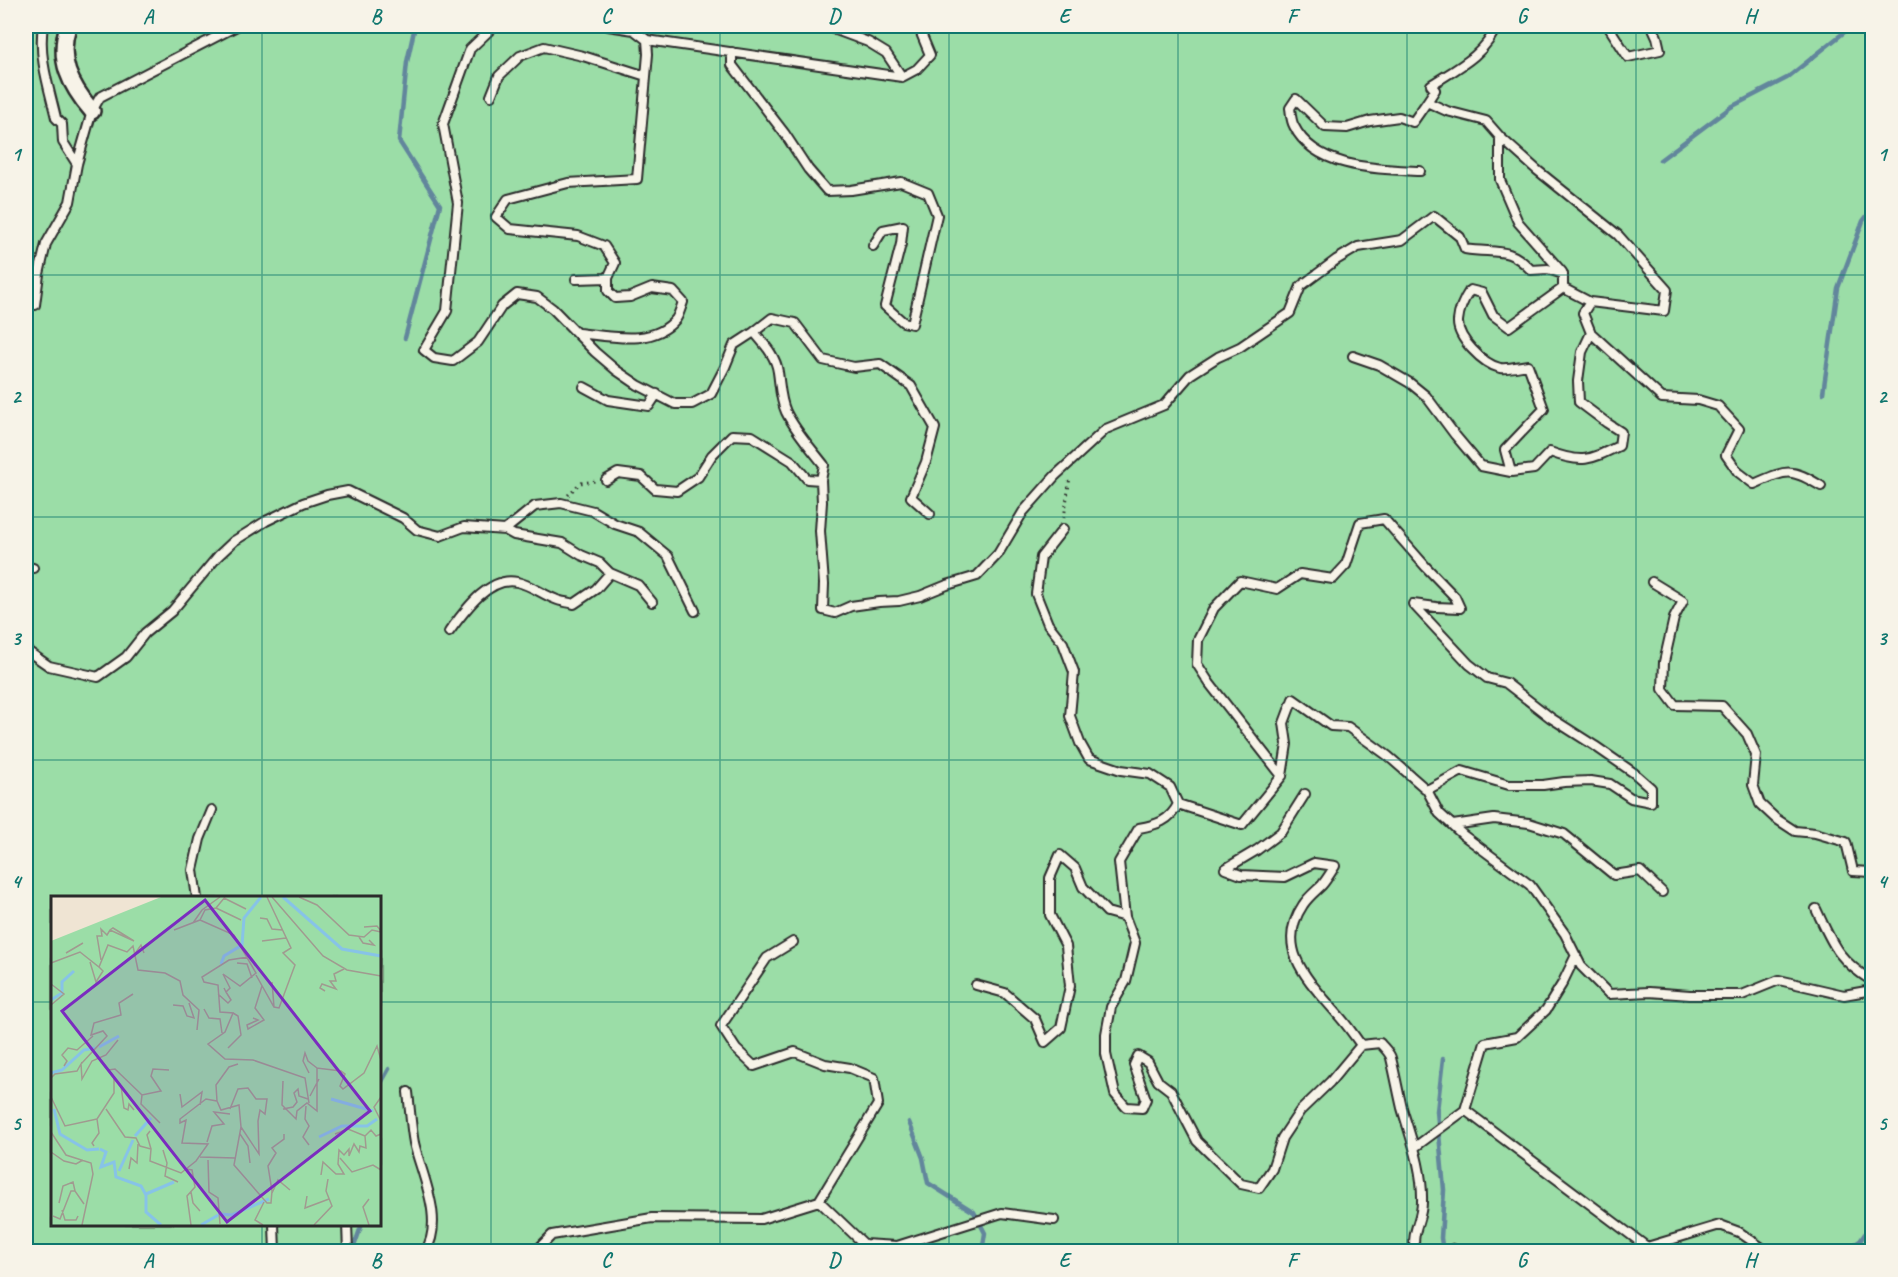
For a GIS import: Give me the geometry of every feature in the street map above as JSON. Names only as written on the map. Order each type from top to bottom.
[{"type":"street","points":[[68,26],[63,41],[67,71],[78,94],[92,111]]},
{"type":"lane","points":[[43,26],[41,41],[43,60],[56,118],[62,124],[63,142],[77,164]]},
{"type":"lane","points":[[35,305],[46,244],[70,202],[77,164],[92,111],[100,97],[237,26]]},
{"type":"lane","points":[[494,26],[470,49],[443,124],[458,203],[447,311],[424,350],[434,358],[453,361],[478,342],[502,306],[517,294],[537,297],[553,309],[616,370],[638,385],[675,404],[692,404],[711,394],[734,345],[772,318],[795,323],[823,360],[854,367],[880,364],[911,386],[935,428],[926,462],[911,497],[930,514]]},
{"type":"lane","points":[[608,26],[633,30],[647,40],[902,77],[917,69],[930,56],[918,26]]},
{"type":"lane","points":[[825,26],[868,42],[886,53],[902,77]]},
{"type":"lane","points":[[1420,171],[1353,166],[1326,155],[1307,143],[1293,125],[1290,108],[1296,99],[1325,128],[1347,128],[1370,121],[1399,117],[1413,122],[1436,90],[1431,85],[1479,52],[1494,33],[1496,26]]},
{"type":"lane","points":[[1608,26],[1628,57],[1660,50],[1658,37],[1652,26]]},
{"type":"lane","points":[[578,333],[630,338],[659,333],[677,318],[683,302],[673,291],[652,288],[630,297],[615,298],[608,291],[608,278],[615,263],[604,246],[578,236],[510,229],[496,217],[508,199],[568,183],[637,180],[647,40]]},
{"type":"lane","points":[[491,96],[499,76],[520,56],[544,47],[583,56],[646,76]]},
{"type":"lane","points":[[732,52],[732,65],[785,134],[808,169],[827,191],[851,190],[901,182],[928,193],[937,214],[912,324],[903,322],[885,306],[901,244],[903,226],[884,230],[873,246]]},
{"type":"lane","points":[[1427,102],[1447,111],[1486,121],[1500,137],[1537,170],[1618,235],[1667,291],[1664,311],[1590,302],[1563,288]]},
{"type":"lane","points":[[1500,137],[1500,180],[1518,222],[1563,274],[1563,288]]},
{"type":"lane","points":[[754,332],[769,349],[778,369],[779,389],[785,411],[824,465],[821,480],[820,531],[824,584],[823,610],[835,613],[851,606],[899,601],[920,596],[977,576],[999,554],[1023,512],[1055,476],[1106,429],[1164,405],[1190,375],[1218,357],[1240,347],[1290,313],[1301,286],[1336,260],[1358,248],[1402,240],[1434,216],[1460,237],[1465,249],[1481,252],[1507,252],[1531,270],[1548,269],[1563,274]]},
{"type":"lane","points":[[576,279],[608,278]]},
{"type":"lane","points":[[1511,472],[1505,450],[1544,409],[1528,365],[1500,368],[1480,357],[1464,341],[1458,322],[1462,303],[1470,290],[1482,293],[1493,315],[1509,327],[1563,288]]},
{"type":"lane","points":[[1590,302],[1583,313],[1591,333],[1662,398],[1698,400],[1718,406],[1739,429],[1726,455],[1738,472],[1755,483],[1784,471],[1804,476],[1821,486]]},
{"type":"lane","points":[[1353,356],[1379,365],[1410,383],[1426,396],[1481,466],[1511,472],[1534,470],[1550,452],[1568,459],[1592,458],[1619,446],[1621,432],[1579,402],[1578,381],[1582,352],[1591,333]]},
{"type":"lane","points":[[584,387],[608,400],[649,406],[657,394]]},
{"type":"lane","points":[[606,480],[618,473],[641,476],[655,489],[677,491],[698,477],[712,455],[732,435],[752,436],[792,461],[807,479],[821,480]]},
{"type":"lane","points":[[26,650],[49,666],[98,677],[126,657],[145,633],[172,611],[218,556],[234,541],[288,510],[327,495],[348,491],[403,518],[417,530],[440,536],[464,527],[505,530],[514,535],[562,543],[600,563],[610,573],[638,585],[652,602]]},
{"type":"lane","points":[[505,530],[535,506],[561,503],[593,511],[615,524],[639,532],[668,556],[695,611]]},
{"type":"lane","points":[[1282,776],[1197,664],[1198,640],[1214,608],[1240,581],[1277,589],[1300,574],[1333,579],[1346,565],[1360,523],[1384,519],[1455,597],[1460,608],[1413,604],[1469,664],[1487,678],[1506,683],[1551,718],[1634,773],[1651,788],[1651,802],[1631,798],[1610,784],[1591,781],[1509,785],[1462,771],[1427,790]]},
{"type":"lane","points":[[1063,529],[1041,556],[1036,594],[1048,624],[1063,643],[1074,672],[1070,716],[1089,759],[1121,770],[1150,774],[1170,787],[1178,804],[1242,825],[1282,776],[1287,744],[1284,723],[1293,699],[1331,726],[1348,727],[1388,756],[1427,790],[1438,813],[1530,885],[1565,934],[1581,966],[1609,994],[1649,992],[1742,995],[1779,980],[1844,995],[1872,990]]},
{"type":"lane","points":[[449,632],[482,594],[499,582],[515,581],[556,600],[574,604],[596,589],[610,573]]},
{"type":"lane","points":[[1652,582],[1683,601],[1674,618],[1664,662],[1663,689],[1675,705],[1722,706],[1747,734],[1756,755],[1753,785],[1760,804],[1775,818],[1795,831],[1815,833],[1846,842],[1853,871],[1872,872]]},
{"type":"lane","points":[[1305,794],[1281,832],[1257,850],[1225,868],[1241,875],[1285,877],[1314,863],[1335,866],[1325,882],[1303,904],[1293,924],[1291,942],[1296,960],[1311,986],[1340,1017],[1361,1045]]},
{"type":"lane","points":[[1178,804],[1173,813],[1158,825],[1139,828],[1119,862],[1125,917],[1135,943],[1126,981],[1111,1007],[1107,1034],[1106,1054],[1115,1094],[1126,1107],[1142,1108],[1146,1099],[1134,1065],[1138,1056],[1148,1062],[1158,1081],[1171,1090],[1197,1141],[1241,1184],[1259,1188],[1272,1169],[1282,1138],[1300,1111],[1330,1082],[1361,1045],[1380,1043],[1391,1056],[1422,1187],[1422,1205],[1413,1239],[1414,1251]]},
{"type":"lane","points":[[197,896],[193,870],[200,839],[213,810]]},
{"type":"lane","points":[[1453,825],[1494,819],[1529,823],[1564,834],[1614,875],[1640,871],[1662,892]]},
{"type":"lane","points":[[976,985],[1005,993],[1035,1019],[1046,1042],[1061,1028],[1070,986],[1066,946],[1050,915],[1050,878],[1060,855],[1075,868],[1083,887],[1107,912],[1125,917]]},
{"type":"lane","points":[[1816,909],[1842,958],[1872,981]]},
{"type":"lane","points":[[535,1251],[552,1235],[652,1218],[761,1219],[819,1201],[878,1104],[874,1078],[850,1068],[825,1064],[795,1052],[754,1066],[736,1049],[721,1026],[767,958],[793,942]]},
{"type":"lane","points":[[1414,1147],[1465,1110],[1485,1043],[1517,1037],[1546,1010],[1576,955]]},
{"type":"lane","points":[[408,1092],[414,1142],[434,1224],[432,1241],[425,1251]]},
{"type":"lane","points":[[1465,1110],[1647,1247],[1720,1225],[1739,1232],[1768,1251]]},
{"type":"lane","points":[[819,1201],[864,1244],[897,1246],[1002,1213],[1054,1220]]},
{"type":"lane","points":[[274,1226],[275,1251]]},
{"type":"lane","points":[[347,1226],[348,1247]]},
{"type":"path","points":[[1063,529],[1074,459]]},
{"type":"path","points":[[561,503],[580,483],[606,480]]},
{"type":"green space","points":[[26,26],[1872,26],[1872,1251],[26,1251]]},
{"type":"waterway","points":[[405,338],[440,205],[399,141],[407,62],[415,26]]},
{"type":"waterway","points":[[1660,160],[1731,107],[1787,78],[1852,26]]},
{"type":"waterway","points":[[1823,393],[1838,288],[1863,221],[1872,209]]},
{"type":"waterway","points":[[1443,1059],[1437,1111],[1444,1190],[1441,1238],[1443,1252]]},
{"type":"waterway","points":[[381,1083],[389,1069]]},
{"type":"waterway","points":[[909,1122],[923,1158],[928,1183],[974,1212],[985,1233],[982,1252]]},
{"type":"waterway","points":[[1843,1252],[1860,1241],[1872,1224]]},
{"type":"waterway","points":[[352,1252],[361,1226]]}]
